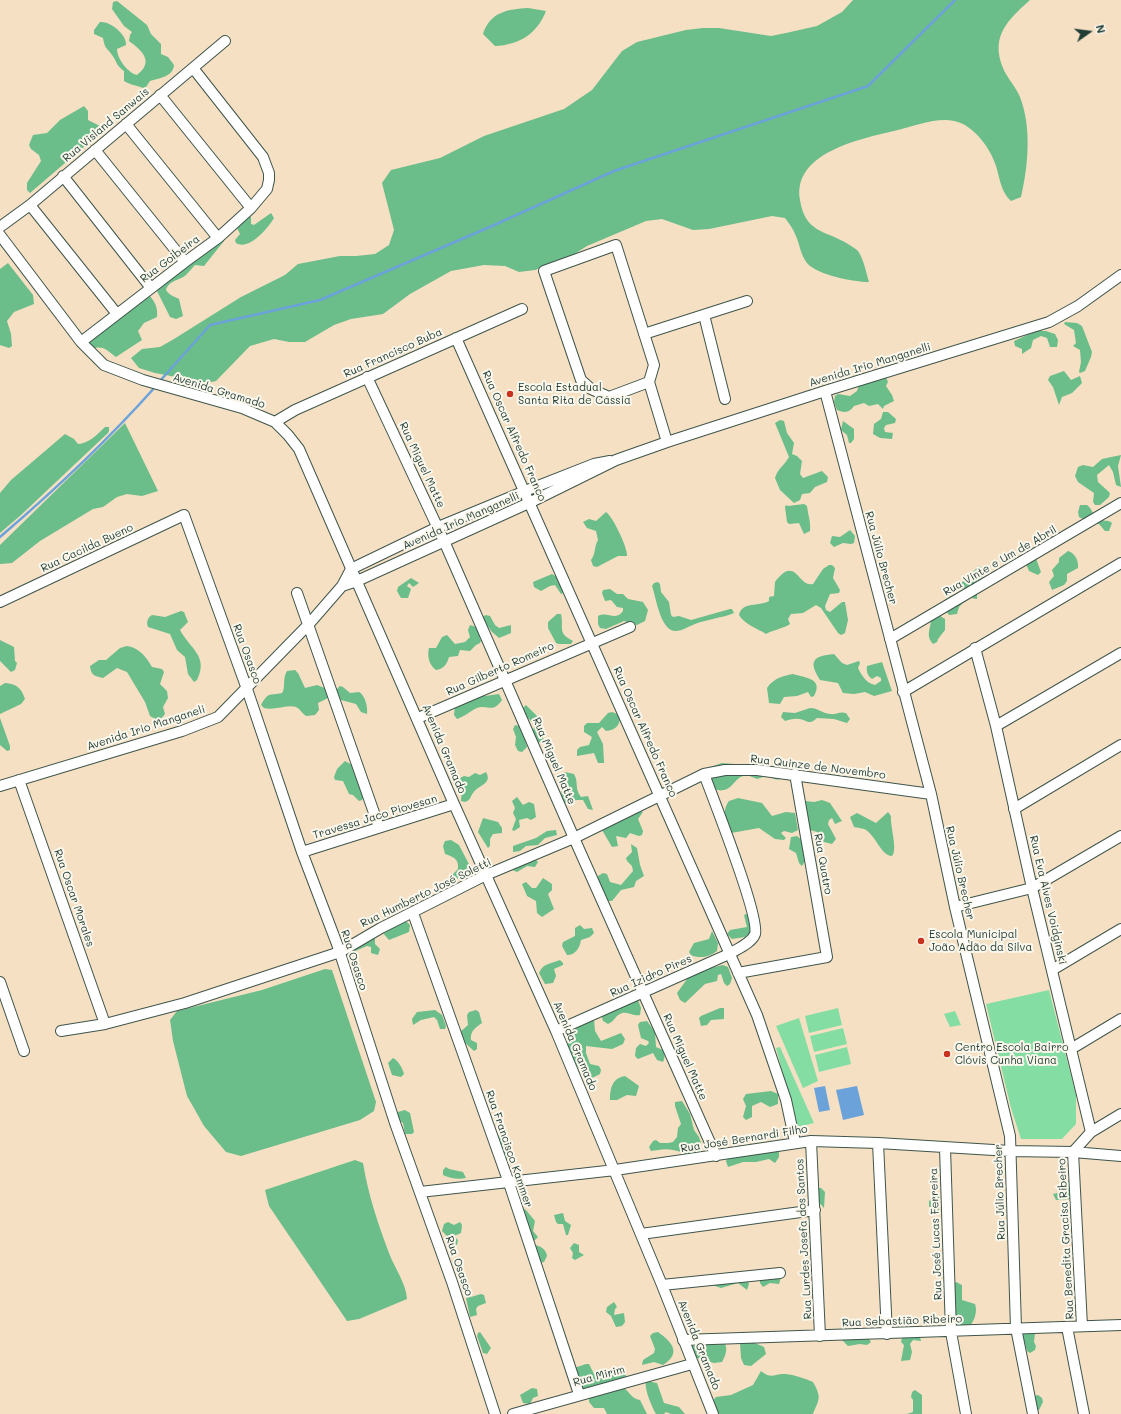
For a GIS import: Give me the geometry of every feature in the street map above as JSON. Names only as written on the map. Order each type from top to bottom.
[{"type":"street","name":"Rua Visland Sanwais","points":[[0,227],[30,205],[226,41]]},
{"type":"street","name":"Rua Goibeira","points":[[81,342],[184,262],[218,238],[251,208],[267,189],[269,173],[263,157],[193,68]]},
{"type":"street","points":[[160,95],[251,208]]},
{"type":"street","points":[[126,124],[218,238]]},
{"type":"street","points":[[95,150],[184,262]]},
{"type":"street","points":[[63,176],[151,288]]},
{"type":"street","points":[[30,205],[117,314]]},
{"type":"street","name":"Avenida Gramado","points":[[0,235],[81,342],[104,366],[122,374],[242,408],[275,422],[299,449],[418,718],[454,804],[556,1031],[615,1170],[713,1414]]},
{"type":"street","points":[[648,382],[609,397],[591,389],[581,380],[544,271],[616,245],[654,365],[648,382],[667,442]]},
{"type":"street","name":"Avenida Irio Manganelli","points":[[357,581],[531,502],[616,460],[825,391],[1049,322],[1078,306],[1121,275]]},
{"type":"street","points":[[644,334],[747,301]]},
{"type":"street","name":"Rua Francisco Buba","points":[[275,422],[295,410],[367,377],[522,309]]},
{"type":"street","points":[[704,315],[725,399]]},
{"type":"street","name":"Rua Oscar Alfredo Franco","points":[[456,338],[524,490],[531,502],[757,1015],[773,1058],[786,1100],[795,1142]]},
{"type":"street","name":"Rua Miguel Matte","points":[[367,377],[438,527],[574,838],[716,1156]]},
{"type":"street","name":"Rua Júlio Brecher","points":[[825,391],[930,794],[955,907],[1010,1136],[1016,1328],[1033,1414]]},
{"type":"street","name":"Avenida Irio Manganelli","points":[[351,569],[438,527],[524,490],[594,464],[616,460]]},
{"type":"street","name":"Rua Vinte e Um de Abril","points":[[890,639],[1121,503]]},
{"type":"street","name":"Rua Cacilda Bueno","points":[[0,602],[184,515]]},
{"type":"street","name":"Rua Osasco","points":[[184,515],[247,689],[302,852],[340,952],[393,1116],[495,1414]]},
{"type":"street","points":[[903,692],[975,648],[1121,563]]},
{"type":"street","name":"Avenida Irio Manganeli","points":[[0,786],[182,731],[218,717],[309,624],[342,586],[351,569]]},
{"type":"street","points":[[342,586],[357,581]]},
{"type":"street","points":[[297,593],[379,827]]},
{"type":"street","name":"Rua Gilberto Romeiro","points":[[418,718],[592,642],[630,627]]},
{"type":"street","name":"Rua Eva Alves Voidginski","points":[[975,648],[996,726],[1032,888],[1092,1132]]},
{"type":"street","points":[[996,726],[1121,652]]},
{"type":"street","points":[[1014,808],[1121,745]]},
{"type":"street","name":"Rua Quinze de Novembro","points":[[661,797],[704,774],[725,770],[757,770],[795,774],[930,794]]},
{"type":"street","name":"Rua Izidro Pires","points":[[556,1031],[643,994],[729,954],[752,939],[756,932],[754,918],[731,848],[704,774]]},
{"type":"street","name":"Rua Quatro","points":[[738,972],[827,957],[795,774]]},
{"type":"street","name":"Rua Oscar Morales","points":[[19,780],[105,1024]]},
{"type":"street","name":"Rua Humberto José Soletti","points":[[61,1031],[105,1024],[185,1003],[340,952],[381,928],[414,913],[486,876],[574,838],[661,797]]},
{"type":"street","name":"Travessa Jaco Piovesan","points":[[302,852],[454,804]]},
{"type":"street","points":[[955,907],[1032,888],[1121,836]]},
{"type":"street","name":"Rua Francisco Kammer","points":[[414,913],[509,1183],[579,1394]]},
{"type":"street","points":[[1052,970],[1121,929]]},
{"type":"street","points":[[0,982],[24,1051]]},
{"type":"street","points":[[1071,1049],[1121,1019]]},
{"type":"street","points":[[1073,1152],[1092,1132],[1121,1114]]},
{"type":"street","name":"Rua José Bernardi Filho","points":[[420,1192],[615,1170],[716,1156],[795,1142],[811,1141],[878,1143],[1010,1151],[1073,1152],[1121,1156]]},
{"type":"street","name":"Rua Lurdes Josefa dos Santos","points":[[811,1141],[820,1336]]},
{"type":"street","points":[[878,1143],[887,1334]]},
{"type":"street","name":"Rua José Lucas Ferreira","points":[[945,1148],[951,1332],[966,1414]]},
{"type":"street","name":"Rua Benedita Gracisa Ribeiro","points":[[1073,1152],[1082,1326]]},
{"type":"street","points":[[641,1234],[815,1210]]},
{"type":"street","points":[[662,1285],[780,1273]]},
{"type":"street","name":"Rua Sebastião Ribeiro","points":[[683,1340],[1121,1325]]},
{"type":"street","points":[[1067,1327],[1084,1414]]},
{"type":"street","name":"Rua Mirim","points":[[513,1414],[579,1394],[692,1364]]},
{"type":"green space","points":[[853,0],[1030,0],[1008,22],[1000,38],[999,47],[1003,68],[1020,97],[1026,121],[1028,147],[1021,197],[1011,201],[1005,194],[994,160],[983,142],[969,127],[956,121],[931,121],[868,137],[850,143],[819,158],[807,170],[801,183],[800,200],[806,219],[817,229],[840,239],[858,251],[869,282],[854,281],[836,277],[812,267],[807,263],[801,253],[794,232],[785,218],[772,216],[709,229],[693,230],[662,219],[646,221],[587,246],[573,255],[535,270],[519,272],[505,266],[484,265],[451,271],[410,294],[383,314],[351,319],[334,325],[305,342],[289,342],[274,339],[250,346],[216,381],[207,383],[155,373],[139,368],[131,358],[142,349],[160,347],[241,297],[285,275],[298,264],[340,256],[375,254],[389,245],[394,230],[382,183],[391,170],[440,158],[484,136],[564,109],[592,90],[622,51],[637,42],[686,30],[703,28],[719,28],[771,36],[817,26],[842,12]]},
{"type":"green space","points":[[117,1],[147,25],[151,34],[161,44],[161,54],[168,57],[174,65],[173,69],[168,75],[150,81],[146,87],[143,88],[124,81],[124,71],[105,47],[103,38],[94,34],[94,30],[100,22],[104,22],[118,29],[126,41],[126,45],[117,49],[117,53],[121,61],[130,72],[137,75],[145,66],[145,57],[139,49],[129,41],[132,32],[124,26],[112,9],[113,2]]},
{"type":"green space","points":[[528,8],[546,11],[538,26],[526,37],[519,41],[495,46],[483,34],[490,21],[495,16],[514,9]]},
{"type":"green space","points":[[84,106],[88,111],[88,120],[100,126],[102,129],[100,133],[30,193],[27,190],[27,183],[41,161],[39,155],[31,149],[29,145],[33,135],[47,133],[60,120]]},
{"type":"green space","points":[[271,213],[274,218],[258,237],[247,244],[241,245],[236,243],[235,240],[240,234],[236,226],[248,215],[251,217],[251,224],[254,225]]},
{"type":"green space","points":[[223,237],[224,241],[204,266],[195,265],[186,275],[172,282],[167,287],[166,290],[171,295],[179,299],[183,316],[176,319],[170,317],[155,287]]},
{"type":"green space","points":[[8,263],[33,295],[34,304],[14,312],[7,321],[11,334],[12,346],[9,348],[0,345],[0,269]]},
{"type":"green space","points":[[149,295],[156,305],[157,317],[144,323],[138,331],[142,340],[116,357],[104,349],[95,348],[89,344],[89,341]]},
{"type":"green space","points":[[1065,322],[1077,323],[1082,326],[1092,352],[1085,371],[1080,373],[1080,350],[1073,346],[1076,343],[1074,330],[1064,324]]},
{"type":"green space","points":[[1036,331],[1046,331],[1055,334],[1058,340],[1057,347],[1050,347],[1047,338],[1041,336],[1033,340],[1031,348],[1022,354],[1022,349],[1015,346],[1014,341]]},
{"type":"green space","points":[[1064,371],[1071,380],[1080,376],[1082,383],[1072,393],[1062,397],[1059,405],[1053,387],[1048,380],[1050,376]]},
{"type":"green space","points":[[885,375],[888,382],[886,386],[894,401],[884,406],[883,409],[878,404],[869,406],[864,403],[854,406],[847,412],[837,410],[834,402],[835,396],[838,394],[850,396],[857,391],[859,385],[874,381]]},
{"type":"green space","points":[[883,412],[888,412],[896,419],[895,423],[886,425],[884,428],[885,432],[893,433],[892,439],[880,438],[873,434],[874,424],[881,419]]},
{"type":"green space","points":[[780,420],[784,421],[787,433],[794,443],[792,454],[797,456],[802,461],[800,474],[803,478],[822,471],[828,477],[827,482],[815,487],[810,493],[802,494],[800,500],[794,503],[780,490],[775,478],[789,457],[775,423]]},
{"type":"green space","points":[[843,421],[854,429],[854,439],[851,443],[849,443],[847,435],[841,430]]},
{"type":"green space","points":[[125,423],[158,491],[142,496],[127,494],[117,497],[103,507],[93,509],[40,541],[12,563],[0,564],[0,545]]},
{"type":"green space","points":[[105,427],[109,427],[108,433],[0,533],[0,493],[11,480],[65,434],[74,439],[78,444],[82,444],[93,438]]},
{"type":"green space","points":[[1121,455],[1118,466],[1121,487],[1116,485],[1113,472],[1109,465],[1097,475],[1098,482],[1110,493],[1109,497],[1100,505],[1095,505],[1093,502],[1094,493],[1078,482],[1075,476],[1078,467],[1083,465],[1093,467],[1102,459]]},
{"type":"green space","points":[[804,504],[807,506],[810,531],[804,534],[799,523],[789,524],[787,522],[785,507],[786,505]]},
{"type":"green space","points":[[1080,505],[1087,505],[1097,518],[1112,523],[1109,531],[1105,531],[1099,524],[1093,524],[1079,517],[1078,512]]},
{"type":"green space","points":[[606,512],[620,533],[627,556],[618,556],[597,567],[593,566],[591,560],[598,540],[596,531],[587,528],[583,522],[589,519],[596,521]]},
{"type":"green space","points":[[850,530],[855,536],[854,543],[843,543],[834,547],[830,543],[832,536],[840,537]]},
{"type":"green space","points":[[1068,551],[1076,558],[1078,568],[1067,574],[1067,581],[1064,585],[1052,590],[1049,582],[1054,576],[1052,570],[1059,562],[1059,558]]},
{"type":"green space","points":[[1035,556],[1041,572],[1038,575],[1029,571],[1026,564]]},
{"type":"green space","points":[[829,565],[832,565],[835,568],[833,578],[840,590],[839,593],[830,594],[825,606],[826,610],[830,612],[842,602],[845,602],[848,620],[845,633],[841,635],[838,633],[821,608],[816,605],[803,613],[791,614],[788,619],[790,624],[766,634],[748,624],[739,615],[747,606],[769,601],[769,597],[774,596],[775,582],[782,574],[792,571],[808,584],[813,584],[823,569]]},
{"type":"green space","points":[[979,566],[985,574],[980,580],[982,583],[977,594],[977,599],[971,598],[959,607],[957,614],[949,615],[946,611],[945,600],[971,588],[960,589],[958,586]]},
{"type":"green space","points":[[552,574],[560,579],[563,593],[561,594],[555,585],[541,591],[534,587],[533,582]]},
{"type":"green space","points":[[411,578],[419,583],[413,587],[409,583],[407,586],[411,589],[408,598],[401,598],[397,591],[398,587]]},
{"type":"green space","points":[[658,582],[660,584],[661,592],[669,602],[671,615],[673,617],[679,616],[691,620],[730,609],[732,609],[734,613],[700,622],[681,630],[675,631],[670,629],[662,619],[659,612],[652,586],[654,583]]},
{"type":"green space","points":[[610,589],[617,594],[623,594],[628,599],[643,602],[648,610],[645,621],[637,625],[624,621],[606,629],[600,628],[598,624],[598,616],[617,616],[623,611],[623,608],[617,607],[611,600],[605,601],[602,593],[603,590]]},
{"type":"green space","points":[[181,611],[184,612],[188,622],[180,630],[200,659],[200,672],[197,680],[194,682],[188,674],[185,657],[177,650],[170,634],[148,627],[147,625],[149,617],[152,615],[165,617]]},
{"type":"green space","points":[[557,614],[561,614],[563,633],[573,641],[571,644],[556,643],[548,628],[548,622]]},
{"type":"green space","points":[[937,614],[945,619],[945,630],[937,642],[933,644],[929,638],[929,632],[931,619]]},
{"type":"green space","points":[[486,615],[490,616],[495,625],[499,628],[511,625],[511,633],[499,638],[491,631],[482,617]]},
{"type":"green space","points":[[470,625],[476,627],[481,641],[480,643],[470,651],[460,650],[458,656],[449,657],[445,666],[436,670],[429,660],[429,648],[436,648],[442,637],[447,635],[455,644],[465,642],[470,637],[468,630]]},
{"type":"green space","points":[[0,640],[14,647],[15,661],[17,663],[15,670],[11,672],[0,661]]},
{"type":"green space","points":[[127,646],[136,649],[145,656],[152,667],[162,669],[164,672],[160,684],[167,691],[168,698],[163,707],[165,714],[159,721],[150,716],[145,702],[127,672],[117,668],[103,678],[95,676],[91,671],[90,666],[99,660],[106,660],[120,648]]},
{"type":"green space","points":[[834,654],[842,663],[847,665],[859,661],[860,663],[858,668],[863,676],[869,683],[875,685],[881,681],[881,678],[877,676],[872,679],[868,675],[867,666],[882,662],[892,691],[874,696],[865,692],[854,694],[843,693],[838,683],[820,680],[814,668],[815,661],[821,656]]},
{"type":"green space","points":[[295,670],[305,688],[317,685],[327,689],[328,698],[318,703],[319,710],[315,715],[306,716],[299,709],[292,706],[269,709],[264,708],[261,705],[268,696],[282,693],[287,671]]},
{"type":"green space","points":[[793,674],[808,678],[815,682],[817,686],[814,696],[811,697],[808,692],[797,696],[784,697],[780,704],[769,703],[767,688],[778,678]]},
{"type":"green space","points":[[5,683],[18,687],[25,699],[21,704],[0,714],[0,686]]},
{"type":"green space","points":[[340,686],[350,693],[359,692],[363,696],[366,702],[367,714],[361,712],[356,704],[341,700],[336,690]]},
{"type":"green space","points":[[480,694],[485,696],[499,694],[502,700],[496,707],[477,708],[457,719],[454,715],[455,706]]},
{"type":"green space","points":[[526,705],[540,719],[539,728],[544,740],[542,743],[536,741],[532,733],[535,725],[527,717],[523,708]]},
{"type":"green space","points":[[810,708],[830,714],[842,712],[846,713],[850,719],[847,723],[834,719],[817,718],[812,722],[808,722],[797,719],[785,721],[781,717],[783,712],[795,713]]},
{"type":"green space","points":[[612,712],[620,717],[618,725],[612,730],[606,731],[602,727],[597,732],[603,744],[604,763],[598,763],[594,753],[577,756],[577,750],[580,747],[589,745],[592,737],[584,732],[584,726],[587,723],[599,723],[608,713]]},
{"type":"green space","points":[[0,718],[10,746],[10,750],[7,751],[0,745]]},
{"type":"green space","points":[[515,725],[519,726],[527,747],[522,752],[518,751],[515,745],[516,737],[513,729]]},
{"type":"green space","points":[[345,761],[354,766],[364,797],[362,800],[359,801],[353,795],[349,794],[343,781],[335,780],[334,777],[337,769]]},
{"type":"green space","points":[[722,763],[771,767],[775,766],[783,769],[784,778],[776,780],[769,775],[757,779],[749,776],[743,776],[726,790],[714,789],[707,772],[710,767]]},
{"type":"green space","points":[[486,772],[488,779],[486,782],[475,790],[468,800],[465,802],[461,801],[462,787],[460,778],[464,776],[469,777],[475,773],[480,775]]},
{"type":"green space","points":[[565,772],[574,774],[579,794],[581,797],[588,796],[593,810],[588,809],[583,800],[565,803],[562,801],[560,774]]},
{"type":"green space","points":[[517,797],[523,805],[529,802],[534,804],[536,817],[531,820],[527,818],[519,820],[520,827],[514,831],[512,830],[516,819],[513,813],[515,808],[512,801]]},
{"type":"green space","points":[[738,798],[762,803],[772,816],[786,812],[795,813],[798,830],[792,833],[784,831],[781,833],[786,838],[784,840],[775,839],[759,828],[731,833],[725,817],[725,809],[729,801]]},
{"type":"green space","points":[[822,800],[830,803],[842,821],[835,824],[832,818],[829,820],[828,824],[836,839],[832,844],[824,842],[817,832],[810,830],[802,803],[805,801],[814,802]]},
{"type":"green space","points":[[637,810],[643,812],[638,819],[643,831],[642,835],[639,836],[630,833],[626,838],[616,836],[618,846],[612,847],[602,830],[603,827]]},
{"type":"green space","points":[[888,812],[891,816],[894,843],[894,853],[892,856],[885,853],[870,833],[866,830],[854,827],[850,817],[857,813],[876,823]]},
{"type":"green space","points":[[483,818],[498,822],[502,828],[502,833],[493,834],[490,839],[490,846],[488,848],[478,832]]},
{"type":"green space","points":[[556,830],[557,835],[545,838],[538,845],[526,846],[520,851],[513,852],[513,846],[536,838],[547,831]]},
{"type":"green space","points":[[797,836],[803,841],[805,861],[802,866],[799,863],[796,853],[789,849],[791,837]]},
{"type":"green space","points":[[451,840],[459,845],[472,870],[469,875],[453,880],[451,876],[458,869],[458,863],[453,857],[445,854],[443,846],[445,841]]},
{"type":"green space","points":[[631,844],[637,848],[640,865],[644,876],[636,881],[634,887],[621,890],[612,901],[606,901],[598,880],[598,876],[603,873],[607,874],[610,882],[621,885],[633,871],[632,866],[626,858],[632,852]]},
{"type":"green space","points":[[534,858],[538,862],[535,867],[527,866],[517,872],[510,869]]},
{"type":"green space","points":[[543,878],[552,884],[552,890],[548,894],[554,909],[542,917],[537,913],[536,901],[527,896],[522,884],[526,882],[532,888],[536,888]]},
{"type":"green space","points":[[746,914],[750,916],[751,933],[745,937],[732,939],[727,934],[730,930],[747,927],[744,915]]},
{"type":"green space","points":[[407,922],[410,925],[409,932],[389,940],[382,932]]},
{"type":"green space","points":[[580,925],[584,929],[592,928],[594,933],[590,937],[581,940],[579,948],[573,954],[567,955],[562,946],[563,942],[575,936],[575,928]]},
{"type":"green space","points":[[712,931],[718,943],[717,951],[704,957],[691,955],[689,952],[694,943],[709,939]]},
{"type":"green space","points":[[373,936],[375,938],[375,944],[380,949],[378,955],[371,953],[371,947],[367,946],[353,952],[353,949]]},
{"type":"green space","points":[[560,960],[563,965],[554,969],[556,976],[553,983],[545,984],[539,973],[543,967]]},
{"type":"green space","points":[[723,965],[728,967],[732,978],[730,984],[727,986],[724,983],[721,974],[718,975],[717,981],[705,984],[685,1003],[680,1000],[677,993],[690,975]]},
{"type":"green space","points":[[325,969],[332,970],[376,1102],[374,1111],[360,1120],[241,1156],[226,1152],[204,1126],[187,1096],[173,1041],[170,1020],[177,1011],[262,990]]},
{"type":"green space","points":[[1049,990],[1076,1095],[1076,1124],[1062,1139],[1021,1139],[1011,1108],[986,1004]]},
{"type":"green space","points":[[638,1000],[641,1008],[640,1015],[623,1013],[618,1015],[608,1024],[603,1021],[601,1014]]},
{"type":"green space","points":[[720,1008],[724,1008],[724,1019],[711,1020],[707,1025],[701,1026],[699,1018],[701,1016]]},
{"type":"green space","points":[[838,1008],[842,1025],[809,1033],[805,1016]]},
{"type":"green space","points":[[435,1010],[442,1015],[446,1026],[445,1029],[440,1029],[437,1020],[434,1017],[421,1020],[413,1025],[412,1019],[417,1012]]},
{"type":"green space","points":[[476,1010],[479,1012],[482,1023],[475,1028],[471,1034],[471,1040],[477,1043],[477,1049],[474,1051],[462,1040],[459,1033],[468,1025],[467,1015],[469,1012]]},
{"type":"green space","points":[[955,1011],[961,1025],[950,1027],[944,1014]]},
{"type":"green space","points":[[799,1018],[818,1081],[803,1088],[776,1026]]},
{"type":"green space","points":[[594,1019],[595,1031],[601,1041],[621,1033],[625,1039],[623,1044],[612,1049],[586,1046],[586,1053],[590,1064],[599,1066],[601,1070],[600,1074],[590,1079],[581,1071],[573,1059],[568,1045],[567,1033]]},
{"type":"green space","points":[[647,1021],[655,1032],[656,1047],[664,1052],[663,1062],[657,1060],[653,1053],[638,1059],[635,1056],[636,1048],[640,1044],[646,1046],[649,1043],[641,1038],[638,1025],[640,1022]]},
{"type":"green space","points":[[843,1028],[847,1044],[814,1052],[810,1036]]},
{"type":"green space","points":[[780,1047],[814,1123],[798,1127],[776,1048]]},
{"type":"green space","points":[[847,1047],[851,1064],[819,1072],[815,1055]]},
{"type":"green space","points":[[393,1058],[403,1070],[404,1074],[401,1077],[392,1075],[388,1063]]},
{"type":"green space","points":[[625,1076],[639,1086],[636,1096],[627,1095],[617,1100],[610,1100],[613,1085],[617,1079]]},
{"type":"green space","points":[[771,1091],[778,1094],[778,1104],[770,1107],[761,1102],[752,1106],[752,1117],[746,1120],[743,1117],[746,1106],[743,1099],[746,1094]]},
{"type":"green space","points":[[682,1101],[690,1114],[694,1130],[699,1137],[701,1143],[700,1153],[688,1155],[667,1149],[651,1151],[649,1147],[653,1141],[656,1140],[660,1143],[668,1143],[673,1142],[677,1137],[678,1128],[681,1124],[675,1102]]},
{"type":"green space","points":[[405,1110],[410,1113],[414,1132],[412,1134],[405,1134],[403,1123],[396,1117],[398,1112]]},
{"type":"green space","points":[[496,1134],[502,1137],[504,1141],[507,1156],[506,1161],[504,1161]]},
{"type":"green space","points":[[779,1151],[779,1157],[775,1163],[769,1159],[756,1162],[743,1162],[728,1167],[726,1161],[728,1157]]},
{"type":"green space","points":[[355,1160],[363,1163],[377,1220],[389,1253],[405,1287],[407,1299],[359,1319],[347,1321],[269,1206],[265,1190]]},
{"type":"green space","points":[[446,1167],[463,1172],[466,1178],[460,1179],[443,1175],[443,1170]]},
{"type":"green space","points":[[1065,1181],[1070,1181],[1070,1199],[1056,1200],[1053,1194],[1062,1192],[1062,1183]]},
{"type":"green space","points":[[816,1188],[821,1188],[825,1192],[824,1208],[813,1196]]},
{"type":"green space","points":[[936,1195],[939,1196],[940,1205],[938,1213],[934,1214],[929,1206],[929,1201]]},
{"type":"green space","points":[[522,1208],[526,1210],[535,1221],[533,1231],[538,1237],[534,1241],[531,1240]]},
{"type":"green space","points":[[563,1213],[565,1221],[571,1225],[568,1235],[566,1235],[563,1224],[558,1224],[556,1222],[554,1215]]},
{"type":"green space","points":[[448,1222],[454,1225],[460,1222],[462,1225],[461,1233],[454,1236],[458,1240],[457,1245],[452,1244],[449,1238],[442,1231],[444,1224]]},
{"type":"green space","points":[[574,1243],[579,1245],[579,1252],[584,1255],[575,1260],[572,1258],[573,1253],[570,1248]]},
{"type":"green space","points":[[533,1245],[544,1249],[547,1256],[544,1262],[540,1263]]},
{"type":"green space","points":[[782,1274],[779,1284],[770,1283],[763,1287],[760,1283],[760,1278]]},
{"type":"green space","points":[[745,1277],[749,1284],[747,1290],[738,1283],[721,1288],[709,1284]]},
{"type":"green space","points":[[956,1282],[962,1285],[962,1300],[975,1304],[976,1307],[975,1317],[972,1324],[967,1329],[955,1326],[952,1304],[956,1301],[953,1293],[954,1284]]},
{"type":"green space","points":[[481,1294],[484,1295],[486,1303],[478,1306],[476,1309],[477,1315],[470,1317],[466,1298]]},
{"type":"green space","points":[[614,1302],[617,1307],[614,1315],[624,1313],[625,1322],[622,1326],[616,1327],[611,1316],[606,1312],[607,1307]]},
{"type":"green space","points":[[480,1332],[491,1348],[487,1354],[483,1353],[477,1336]]},
{"type":"green space","points":[[658,1332],[671,1344],[673,1348],[672,1356],[669,1361],[663,1365],[654,1362],[642,1365],[643,1360],[654,1353],[655,1349],[650,1336],[653,1333]]},
{"type":"green space","points":[[1031,1332],[1035,1333],[1034,1342],[1036,1346],[1035,1350],[1030,1353],[1027,1351],[1025,1344],[1021,1342],[1019,1334]]},
{"type":"green space","points":[[920,1337],[921,1341],[913,1340],[910,1344],[912,1352],[910,1360],[901,1361],[904,1345],[901,1342],[902,1338]]},
{"type":"green space","points":[[841,1339],[869,1339],[871,1342],[867,1345],[860,1344],[848,1346]]},
{"type":"green space","points":[[740,1343],[755,1343],[764,1347],[766,1354],[751,1366],[744,1365],[741,1358]]},
{"type":"green space","points":[[725,1344],[726,1351],[722,1362],[714,1363],[694,1357],[690,1346]]},
{"type":"green space","points":[[589,1364],[594,1374],[615,1368],[625,1374],[627,1378],[581,1389],[574,1368]]},
{"type":"green space","points":[[761,1371],[771,1376],[789,1374],[813,1382],[819,1398],[813,1414],[716,1414],[710,1404],[716,1397],[731,1395],[753,1385]]},
{"type":"green space","points":[[646,1381],[657,1383],[664,1403],[679,1407],[685,1414],[671,1414],[666,1412],[664,1414],[656,1414],[647,1393]]},
{"type":"green space","points":[[619,1386],[623,1387],[636,1399],[640,1400],[647,1414],[607,1414],[604,1408],[594,1408],[589,1402],[589,1394]]},
{"type":"green space","points":[[532,1388],[537,1389],[538,1396],[533,1398],[530,1404],[523,1403],[520,1395]]},
{"type":"green space","points":[[915,1390],[922,1395],[922,1414],[907,1414],[913,1412],[913,1400],[911,1397],[912,1392]]},
{"type":"green space","points":[[1038,1395],[1042,1398],[1043,1402],[1039,1410],[1035,1410],[1034,1396]]},
{"type":"water","points":[[825,1086],[830,1110],[819,1112],[814,1088]]},
{"type":"water","points":[[857,1086],[864,1115],[843,1120],[836,1090]]},
{"type":"waterway","points":[[159,382],[210,325],[320,300],[492,226],[614,171],[868,86],[955,0]]},
{"type":"waterway","points":[[0,537],[81,464],[156,386]]},
{"type":"place","name":"Escola Estadual Santa Rita de Cássia","points":[[510,394]]},
{"type":"place","name":"Escola Municipal João Adão da Silva","points":[[921,941]]},
{"type":"place","name":"Centro Escola Bairro Clóvis Cunha Viana","points":[[947,1054]]}]
